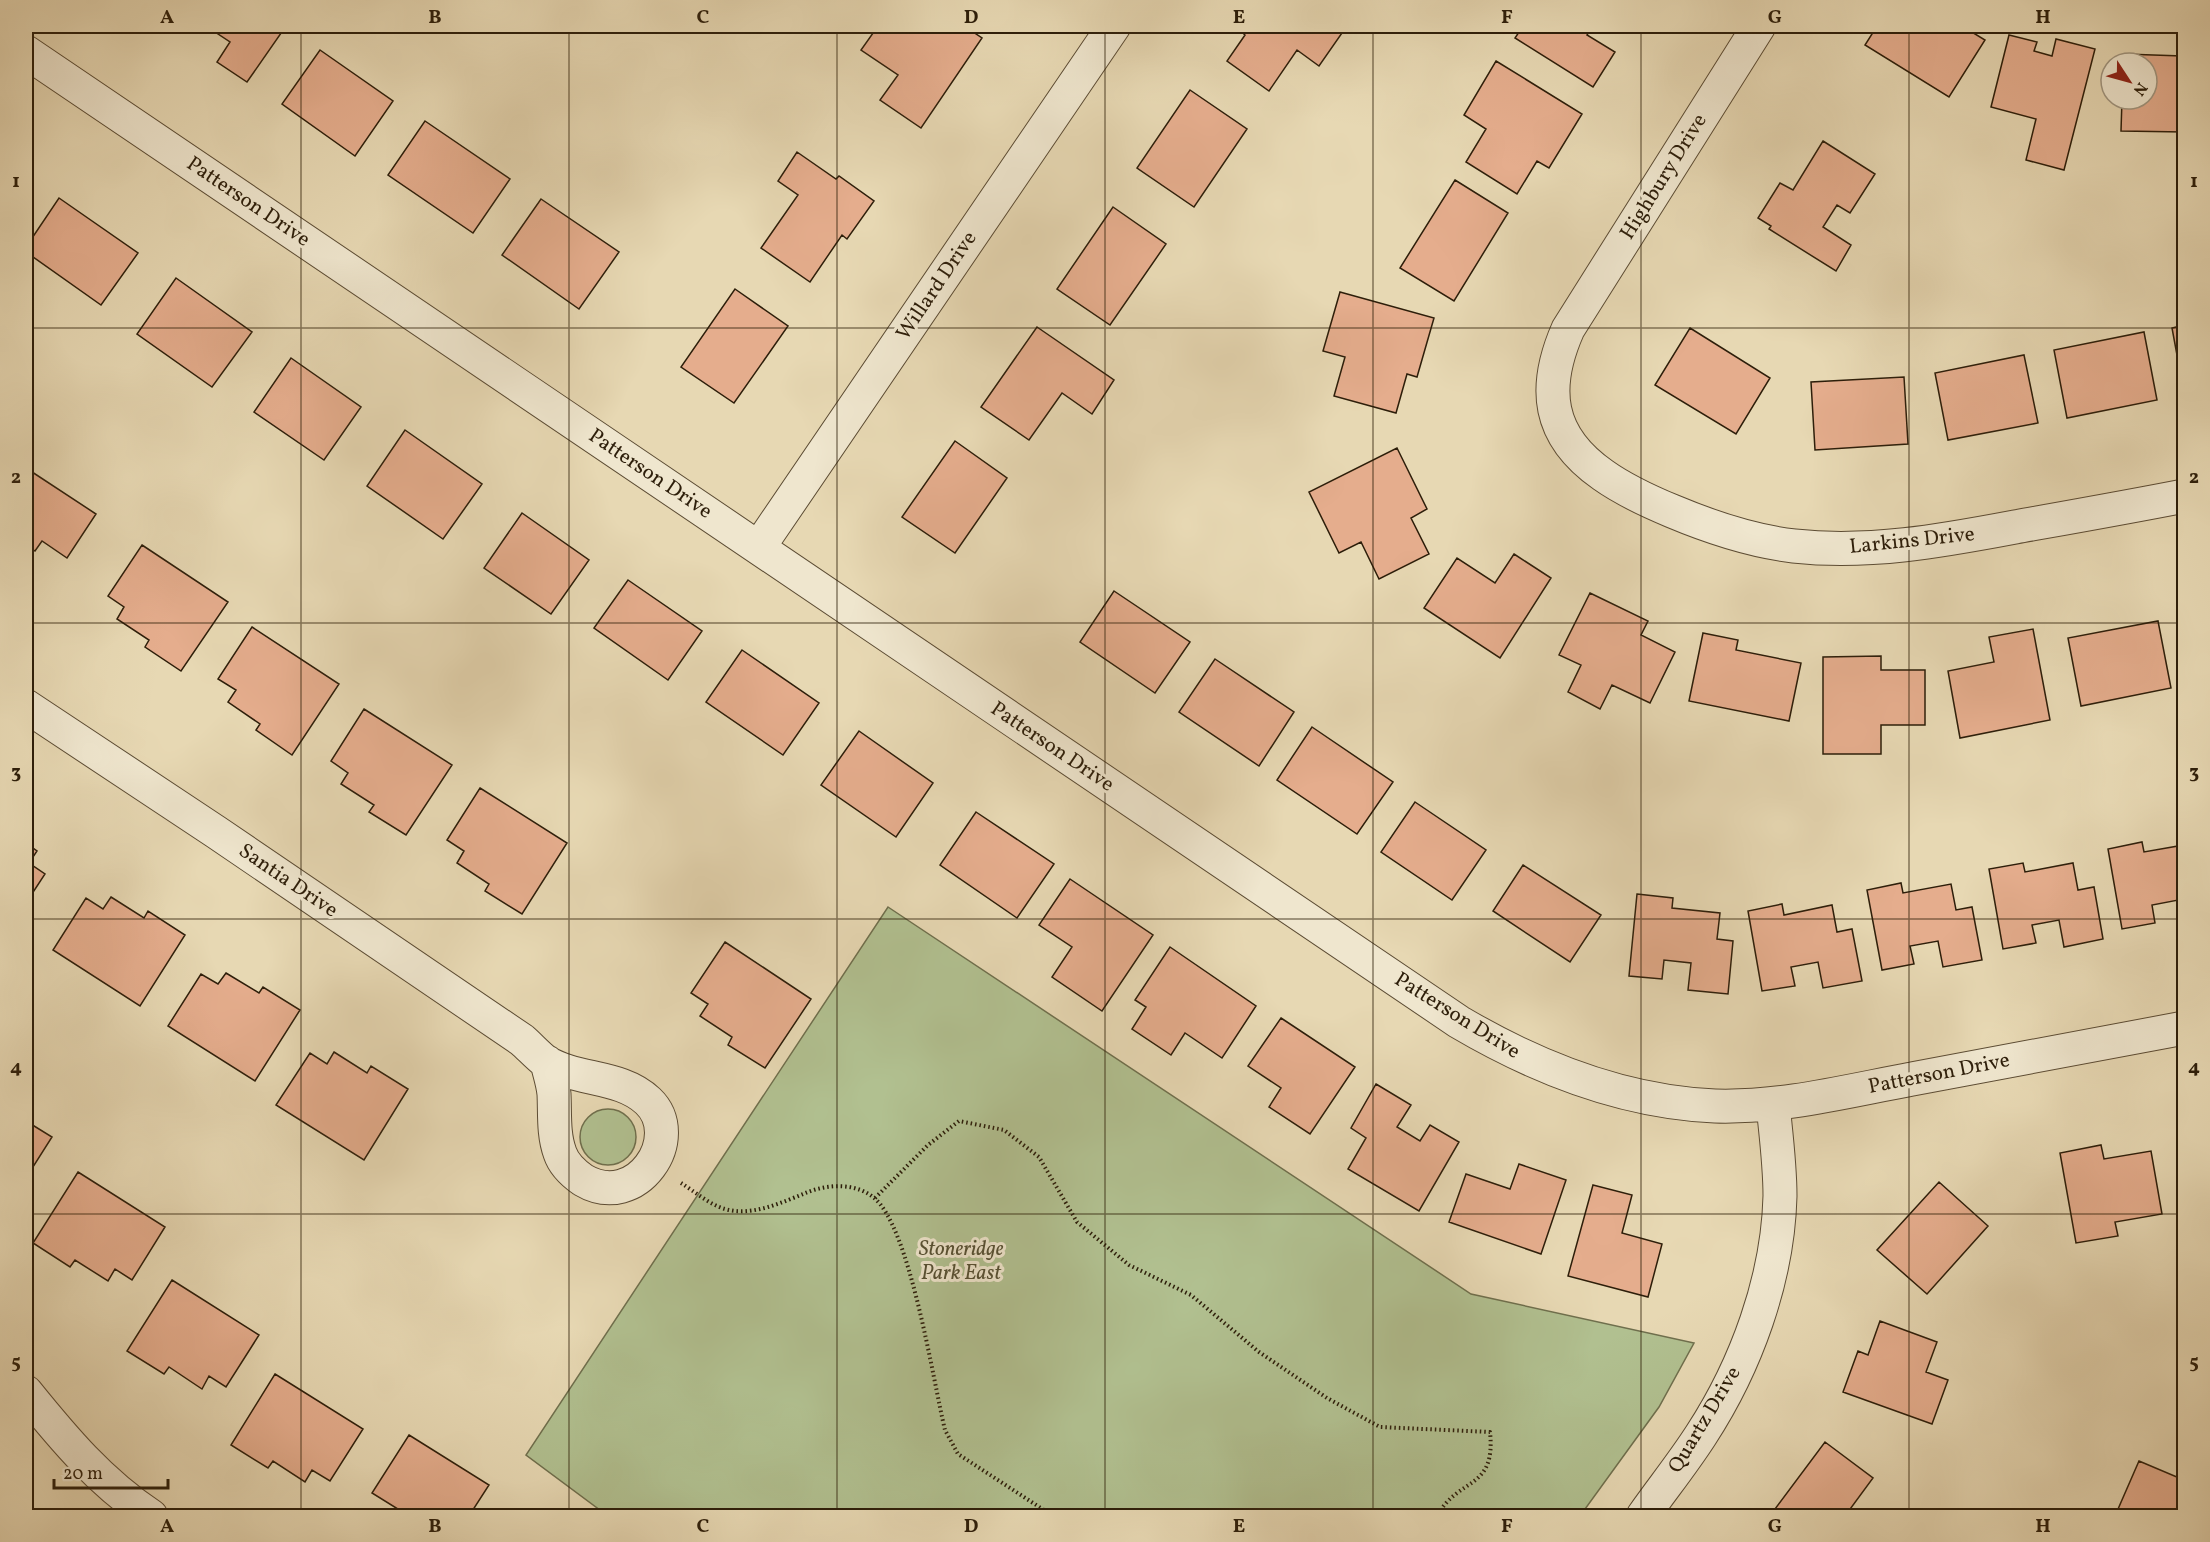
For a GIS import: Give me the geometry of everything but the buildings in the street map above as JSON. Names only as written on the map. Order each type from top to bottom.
[{"type":"street","name":"Willard Drive","points":[[759,547],[1114,26]]},
{"type":"street","name":"Highbury Drive","points":[[1568,328],[1759,26]]},
{"type":"street","name":"Patterson Drive","points":[[26,52],[1459,1022],[1502,1047],[1549,1069],[1636,1095],[1716,1106],[1773,1105],[2184,1028]]},
{"type":"street","name":"Larkins Drive","points":[[1568,328],[1554,366],[1552,404],[1558,423],[1579,455],[1616,484],[1694,520],[1747,537],[1793,546],[1883,548],[1927,544],[2184,496]]},
{"type":"street","name":"Santia Drive","points":[[26,706],[502,1027],[547,1062]]},
{"type":"street","name":"Quartz Drive","points":[[1643,1516],[1701,1435],[1736,1372],[1753,1331],[1767,1283],[1780,1198],[1780,1164],[1773,1105]]},
{"type":"street","points":[[26,1392],[87,1465],[128,1501],[151,1516]]},
{"type":"path","points":[[875,1198],[928,1145],[959,1121],[1004,1130],[1039,1157],[1077,1222],[1129,1265],[1191,1294],[1259,1352],[1327,1398],[1380,1427],[1490,1432],[1492,1450],[1489,1466],[1480,1477],[1449,1501],[1437,1516]]},
{"type":"path","points":[[672,1178],[724,1209],[751,1211],[820,1188],[854,1186],[875,1198],[893,1226],[905,1255],[945,1430],[958,1454],[1053,1516]]},
{"type":"green space","name":"Stoneridge Park East","points":[[888,907],[1471,1294],[1694,1343],[1659,1407],[1580,1516],[608,1516],[526,1455]]},
{"type":"green space","points":[[608,1109],[619,1111],[628,1117],[634,1126],[636,1137],[634,1148],[628,1157],[619,1163],[608,1165],[597,1163],[588,1157],[582,1148],[580,1137],[582,1126],[588,1117],[597,1111]]}]
